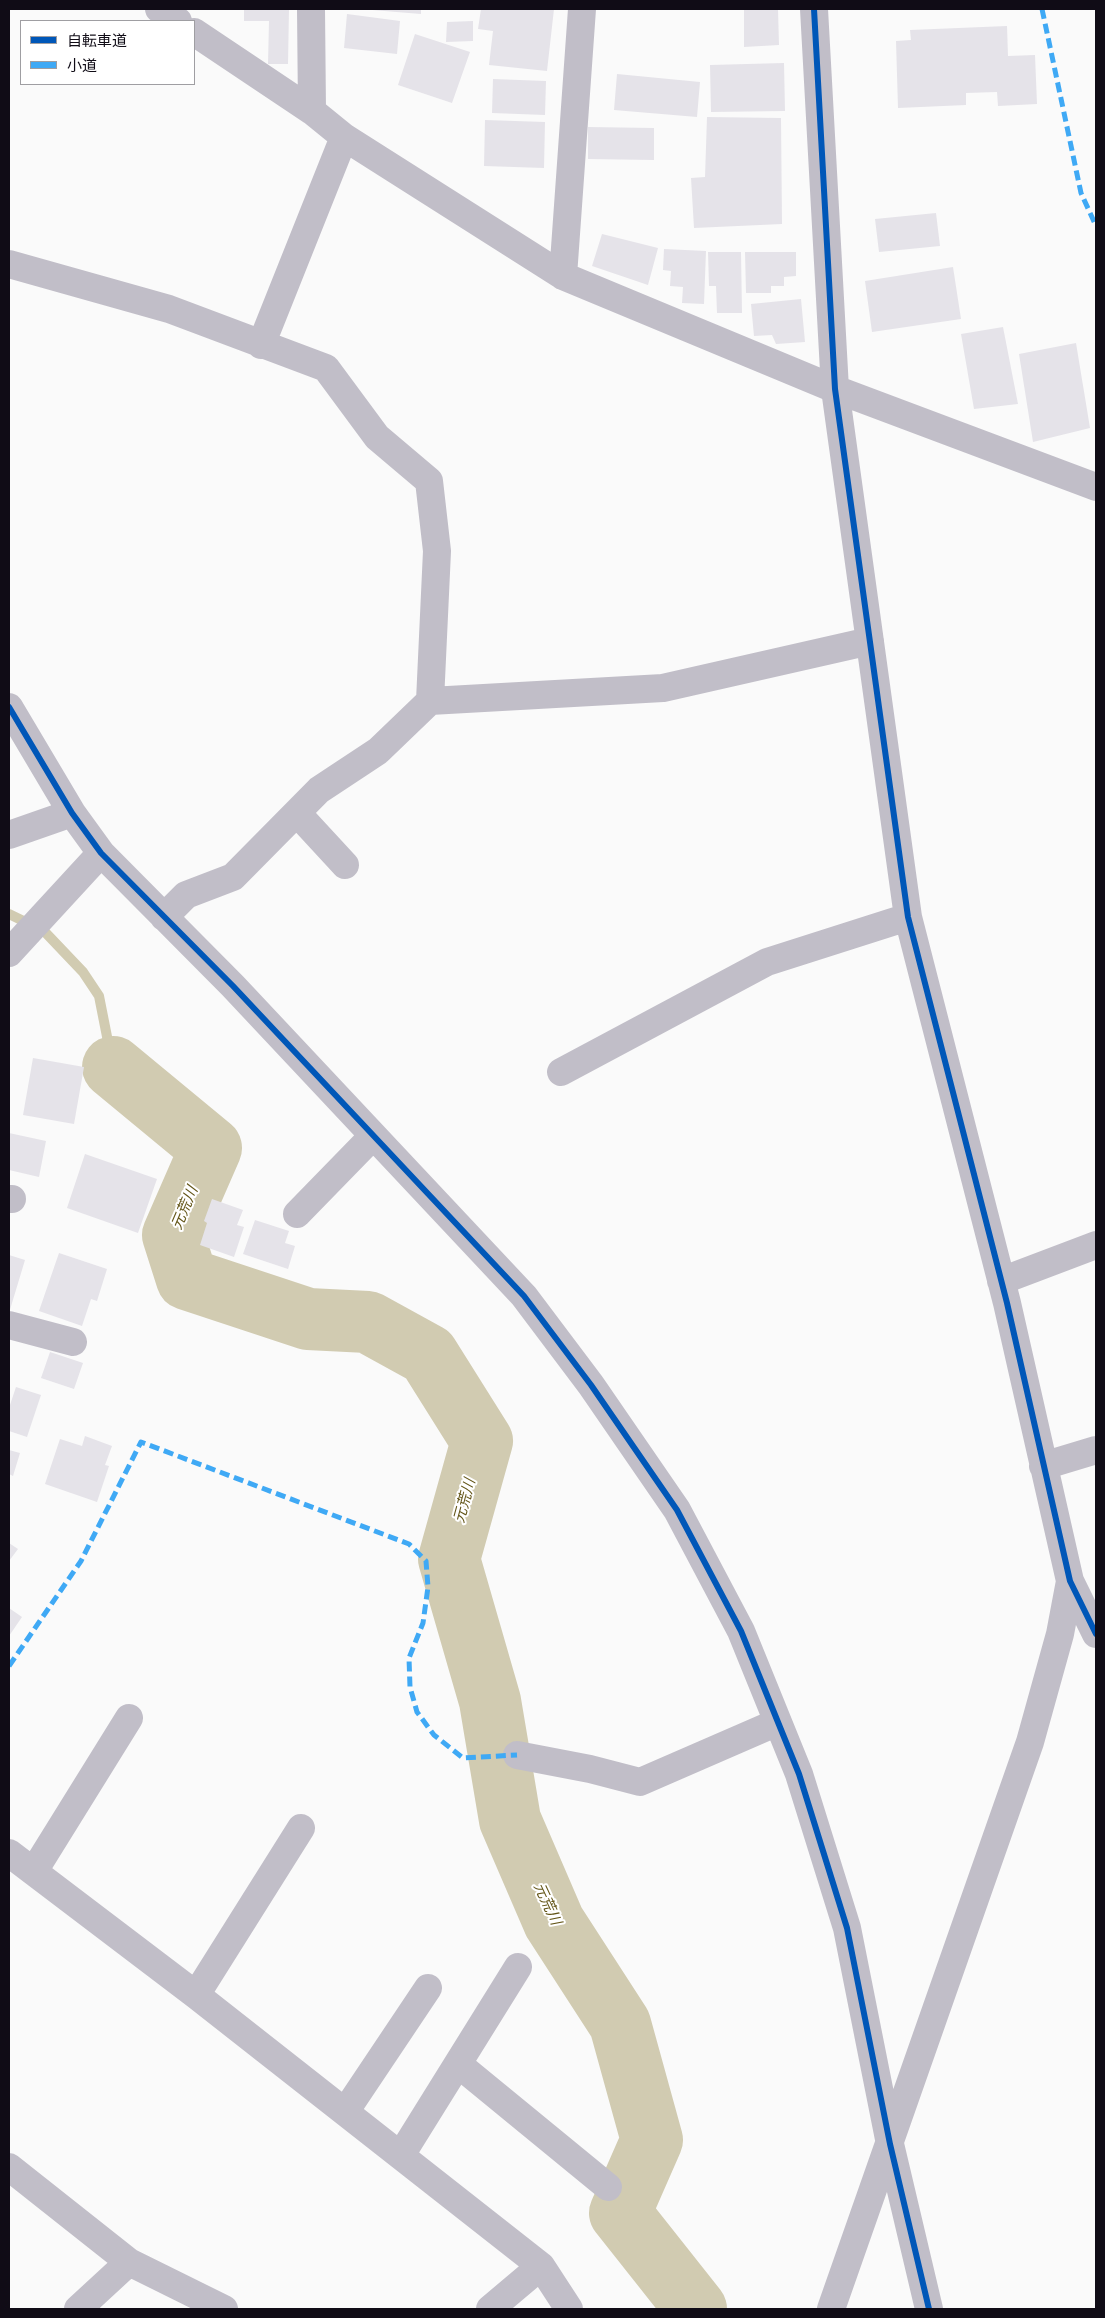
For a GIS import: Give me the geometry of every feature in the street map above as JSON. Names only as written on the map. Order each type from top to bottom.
[{"type":"street","points":[[159,9],[176,20]]},
{"type":"street","points":[[311,9],[312,111]]},
{"type":"street","points":[[563,276],[582,9]]},
{"type":"street","points":[[814,9],[835,389],[908,916],[1000,1281],[1070,1581],[1096,1634]]},
{"type":"street","points":[[195,33],[312,111],[344,137],[563,276],[835,389],[1096,487]]},
{"type":"street","points":[[261,345],[344,137]]},
{"type":"street","points":[[9,264],[168,309],[326,368],[377,437],[429,481],[437,551],[430,701]]},
{"type":"street","points":[[164,917],[186,895],[233,877],[319,790],[378,751],[430,701],[663,688],[870,641]]},
{"type":"street","points":[[9,706],[72,814],[101,853],[233,986],[524,1296],[590,1385],[672,1502],[741,1631],[799,1774],[847,1928],[890,2144],[929,2309]]},
{"type":"street","points":[[297,813],[345,865]]},
{"type":"street","points":[[9,835],[72,814]]},
{"type":"street","points":[[9,953],[101,853]]},
{"type":"street","points":[[561,1072],[766,962],[908,916]]},
{"type":"street","points":[[297,1214],[373,1136]]},
{"type":"street","points":[[1000,1281],[1096,1245]]},
{"type":"street","points":[[9,1325],[73,1342]]},
{"type":"street","points":[[1044,1466],[1096,1450]]},
{"type":"street","points":[[831,2309],[1030,1742],[1060,1634],[1070,1581]]},
{"type":"street","points":[[34,1871],[129,1718]]},
{"type":"street","points":[[517,1755],[590,1769],[640,1782],[778,1722]]},
{"type":"street","points":[[196,1995],[301,1828]]},
{"type":"street","points":[[9,1853],[196,1995],[542,2266],[568,2309]]},
{"type":"street","points":[[400,2155],[518,1967]]},
{"type":"street","points":[[345,2112],[428,1988]]},
{"type":"street","points":[[458,2064],[608,2187]]},
{"type":"street","points":[[9,2167],[129,2262],[224,2309]]},
{"type":"street","points":[[78,2309],[129,2262]]},
{"type":"street","points":[[490,2309],[542,2266]]},
{"type":"building","points":[[244,9],[289,9],[288,64],[268,64],[269,21],[244,21]]},
{"type":"building","points":[[360,9],[421,9],[421,14]]},
{"type":"building","points":[[481,9],[554,9],[547,71],[489,65],[493,31],[478,29]]},
{"type":"building","points":[[744,9],[778,9],[779,45],[744,47]]},
{"type":"building","points":[[347,14],[400,21],[397,54],[344,48]]},
{"type":"building","points":[[473,21],[473,41],[446,42],[447,22]]},
{"type":"building","points":[[1007,26],[1008,56],[1035,55],[1037,104],[998,106],[997,92],[966,93],[966,105],[898,108],[896,41],[911,40],[910,30]]},
{"type":"building","points":[[415,34],[470,52],[452,103],[398,85]]},
{"type":"building","points":[[784,63],[785,111],[711,112],[710,65]]},
{"type":"building","points":[[617,74],[700,82],[697,117],[614,110]]},
{"type":"building","points":[[493,79],[546,81],[545,115],[492,113]]},
{"type":"building","points":[[707,117],[781,118],[782,224],[694,228],[691,178],[705,177]]},
{"type":"building","points":[[485,120],[545,122],[544,168],[484,166]]},
{"type":"building","points":[[588,127],[654,128],[654,160],[588,159]]},
{"type":"building","points":[[936,213],[940,246],[879,252],[875,219]]},
{"type":"building","points":[[602,234],[658,248],[648,285],[592,266]]},
{"type":"building","points":[[664,249],[706,251],[704,304],[682,303],[683,287],[670,286],[671,271],[663,270]]},
{"type":"building","points":[[708,252],[741,252],[742,313],[717,313],[716,286],[709,286]]},
{"type":"building","points":[[745,252],[796,252],[796,276],[784,277],[784,286],[771,286],[771,293],[746,293]]},
{"type":"building","points":[[953,267],[961,319],[872,332],[865,281]]},
{"type":"building","points":[[801,299],[805,342],[776,344],[772,335],[754,336],[751,304]]},
{"type":"building","points":[[1003,327],[1018,404],[974,409],[961,334]]},
{"type":"building","points":[[1076,343],[1090,428],[1033,442],[1019,354]]},
{"type":"building","points":[[33,1058],[84,1067],[74,1124],[23,1115]]},
{"type":"building","points":[[9,1133],[46,1141],[39,1177],[9,1170]]},
{"type":"building","points":[[85,1154],[157,1179],[138,1233],[67,1208]]},
{"type":"building","points":[[212,1199],[243,1210],[237,1225],[244,1227],[234,1257],[200,1245],[207,1223],[204,1221]]},
{"type":"building","points":[[255,1220],[289,1231],[285,1243],[295,1246],[288,1269],[243,1254]]},
{"type":"building","points":[[59,1253],[107,1269],[97,1301],[91,1299],[82,1326],[39,1311]]},
{"type":"building","points":[[9,1255],[25,1260],[9,1313]]},
{"type":"building","points":[[50,1352],[83,1363],[74,1389],[41,1378]]},
{"type":"building","points":[[16,1387],[41,1395],[27,1437],[9,1431],[9,1408]]},
{"type":"building","points":[[85,1436],[112,1446],[105,1465],[109,1466],[97,1502],[45,1484],[60,1439],[82,1446]]},
{"type":"building","points":[[9,1450],[20,1453],[13,1476],[9,1474]]},
{"type":"building","points":[[9,1543],[18,1549],[9,1561]]},
{"type":"building","points":[[9,1608],[22,1617],[9,1636]]},
{"type":"waterway","name":"元荒川","points":[[9,914],[44,931],[83,972],[99,996],[113,1067]]},
{"type":"waterway","name":"元荒川","points":[[113,1067],[211,1148],[173,1235],[187,1279],[308,1319],[368,1322],[428,1355],[482,1441],[449,1559],[490,1701],[510,1820],[554,1922],[620,2024],[652,2140],[620,2213],[696,2309]]},
{"type":"marked path","points":[[1042,9],[1081,193],[1096,226]]},
{"type":"marked path","points":[[9,1666],[81,1561],[141,1442],[409,1544],[426,1561],[428,1587],[423,1623],[409,1658],[410,1687],[417,1712],[434,1735],[463,1758],[517,1755]]},
{"type":"cycle path","points":[[814,9],[835,389],[908,917],[1007,1303],[1070,1581],[1096,1634]]},
{"type":"cycle path","points":[[9,707],[72,813],[101,853],[233,986],[524,1296],[591,1385],[677,1510],[741,1631],[799,1774],[847,1928],[890,2144],[929,2309]]}]
